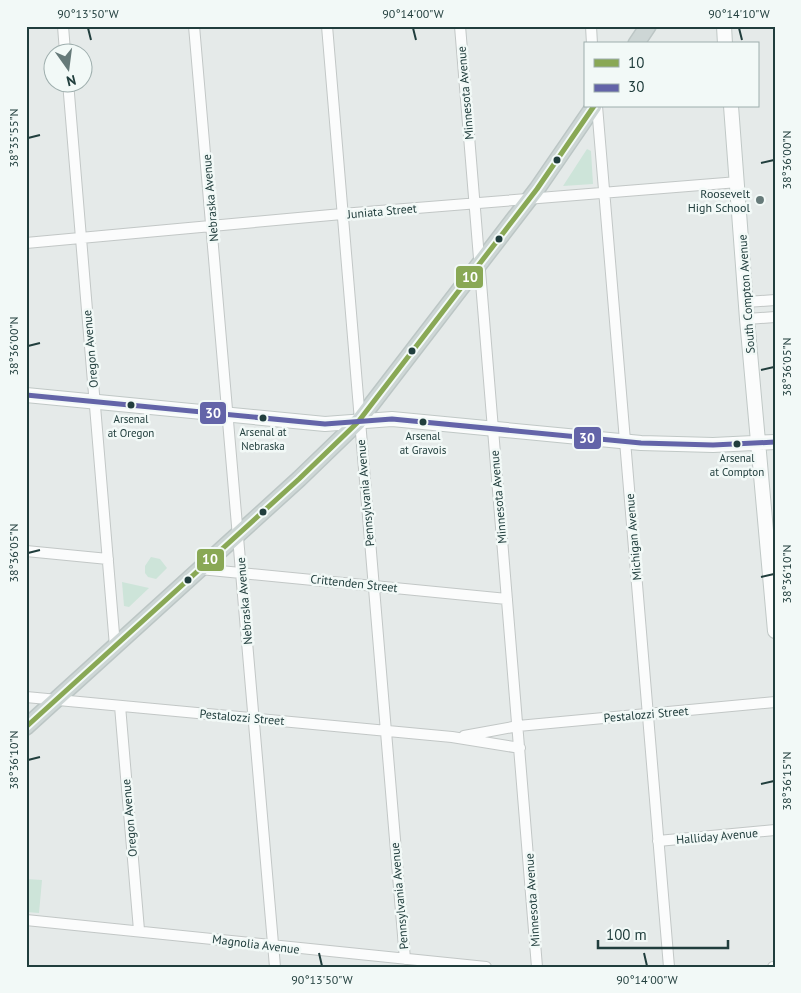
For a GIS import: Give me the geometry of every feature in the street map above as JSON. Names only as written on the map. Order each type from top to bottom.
[{"type":"main road","points":[[637,42],[648,26]]},
{"type":"main road","points":[[724,26],[725,42]]},
{"type":"main road","points":[[26,727],[238,535],[358,422],[529,199],[595,108]]},
{"type":"main road","name":"South Compton Avenue","points":[[731,108],[747,319],[775,631]]},
{"type":"main road","points":[[26,395],[325,424],[392,419],[625,442],[713,445],[775,442]]},
{"type":"street","points":[[63,26],[64,42]]},
{"type":"street","name":"Nebraska Avenue","points":[[194,26],[275,967]]},
{"type":"street","name":"Pennsylvania Avenue","points":[[327,26],[358,422],[405,959]]},
{"type":"street","name":"Minnesota Avenue","points":[[460,26],[537,967]]},
{"type":"street","points":[[591,26],[592,42]]},
{"type":"street","name":"Oregon Avenue","points":[[69,92],[115,646]]},
{"type":"street","name":"Michigan Avenue","points":[[596,108],[669,967]]},
{"type":"street","name":"Juniata Street","points":[[26,243],[342,214],[738,182]]},
{"type":"street","points":[[746,302],[775,300]]},
{"type":"street","points":[[747,319],[775,317]]},
{"type":"street","points":[[26,551],[108,559]]},
{"type":"street","name":"Crittenden Street","points":[[200,569],[507,599]]},
{"type":"street","name":"Pestalozzi Street","points":[[26,697],[458,738],[520,748]]},
{"type":"street","name":"Pestalozzi Street","points":[[458,738],[518,726],[775,702]]},
{"type":"street","name":"Oregon Avenue","points":[[120,706],[139,930]]},
{"type":"street","name":"Halliday Avenue","points":[[658,841],[775,830]]},
{"type":"street","name":"Magnolia Avenue","points":[[26,920],[139,930],[273,946],[486,967]]},
{"type":"green space","points":[[587,149],[591,151],[593,184],[563,186]]},
{"type":"green space","points":[[151,557],[160,559],[167,568],[156,579],[148,577],[145,573],[145,566]]},
{"type":"green space","points":[[122,582],[149,588],[129,607],[124,606]]},
{"type":"green space","points":[[26,879],[42,880],[39,913],[26,912]]},
{"type":"transit line","name":"10","points":[[26,727],[299,479],[358,422],[537,189],[593,108]]},
{"type":"transit line","name":"30","points":[[26,395],[325,424],[392,419],[641,443],[713,445],[775,442]]},
{"type":"place","name":"Roosevelt High School","points":[[760,200]]},
{"type":"place","name":"Arsenal at Oregon","points":[[131,405]]},
{"type":"place","name":"Arsenal at Nebraska","points":[[263,418]]},
{"type":"place","name":"Arsenal at Gravois","points":[[423,422]]},
{"type":"place","name":"Arsenal at Compton","points":[[737,444]]}]
